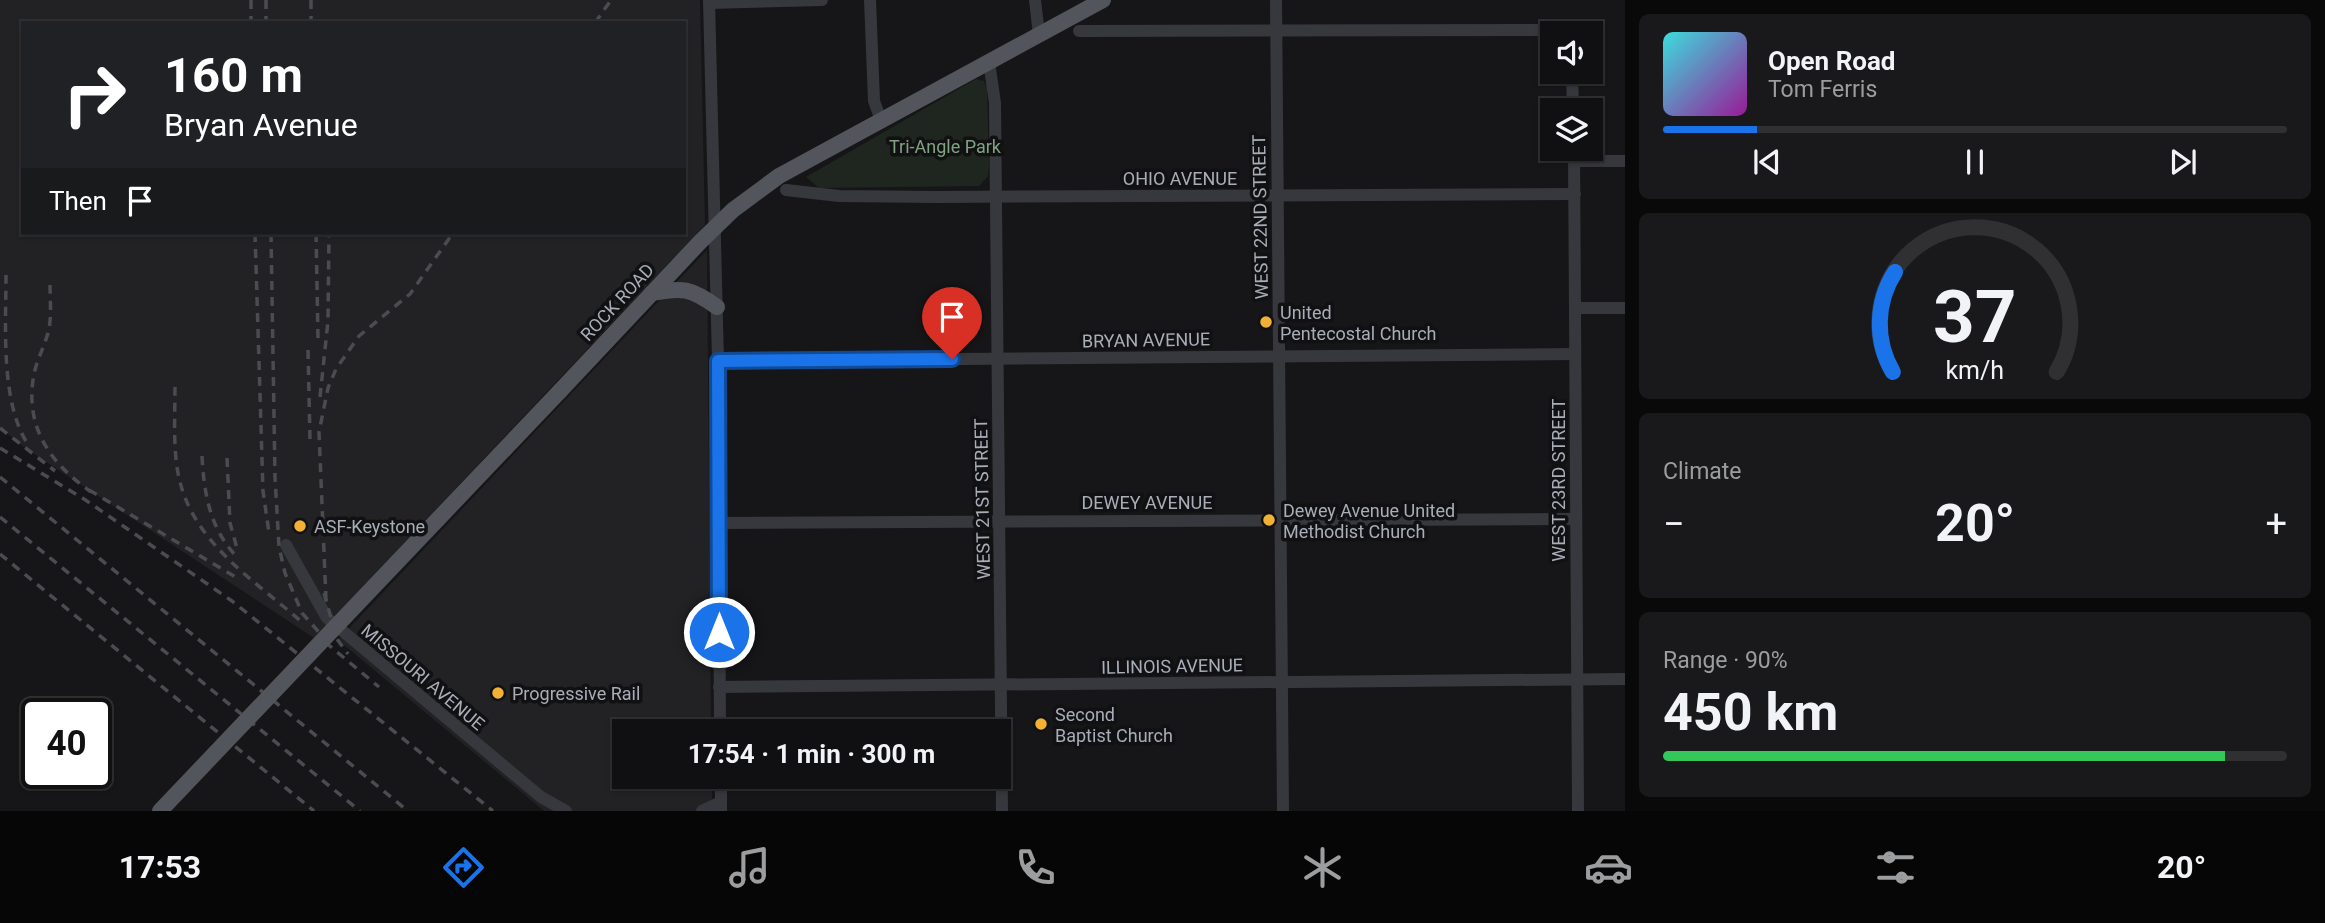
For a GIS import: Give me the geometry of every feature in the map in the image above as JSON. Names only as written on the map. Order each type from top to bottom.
[{"type":"main road","name":"ROCK ROAD","points":[[160,811],[652,293],[715,228],[757,191],[779,176],[1103,0]]},
{"type":"main road","points":[[652,293],[687,289],[717,307]]},
{"type":"street","points":[[720,719],[718,361],[709,2],[822,0]]},
{"type":"street","points":[[870,0],[874,101],[881,120]]},
{"type":"street","points":[[1035,0],[1039,35]]},
{"type":"street","name":"WEST 22ND STREET","points":[[1276,0],[1283,811]]},
{"type":"street","points":[[1079,32],[1540,33]]},
{"type":"street","name":"WEST 21ST STREET","points":[[989,62],[995,103],[1002,811]]},
{"type":"street","points":[[1603,158],[1625,161]]},
{"type":"street","name":"WEST 23RD STREET","points":[[1574,161],[1578,811]]},
{"type":"street","name":"OHIO AVENUE","points":[[786,190],[839,196],[996,197],[1575,194]]},
{"type":"street","points":[[1575,307],[1625,308]]},
{"type":"street","name":"BRYAN AVENUE","points":[[718,361],[1575,354]]},
{"type":"street","name":"DEWEY AVENUE","points":[[719,523],[1576,519]]},
{"type":"street","name":"MISSOURI AVENUE","points":[[286,545],[331,622],[541,797],[566,811]]},
{"type":"street","name":"ILLINOIS AVENUE","points":[[719,687],[1625,679]]},
{"type":"street","points":[[702,811],[721,807],[721,789]]},
{"type":"shaded area","points":[[0,0],[700,0],[705,225],[314,638],[25,448],[0,428]]},
{"type":"shaded area","points":[[707,250],[711,719],[612,719],[612,789],[712,789],[712,811],[544,811],[338,640]]},
{"type":"green space","name":"Tri-Angle Park","points":[[976,79],[984,81],[987,88],[989,165],[988,176],[979,186],[819,188],[806,177]]},
{"type":"railway","points":[[251,0],[251,21]]},
{"type":"railway","points":[[266,0],[266,21]]},
{"type":"railway","points":[[311,0],[311,21]]},
{"type":"railway","points":[[596,21],[611,0]]},
{"type":"railway","points":[[255,235],[263,491],[269,533]]},
{"type":"railway","points":[[271,235],[275,477],[279,547],[285,573],[302,613],[332,647]]},
{"type":"railway","points":[[316,235],[318,338]]},
{"type":"railway","points":[[320,397],[328,321],[329,235]]},
{"type":"railway","points":[[326,600],[319,432],[328,388],[336,369],[359,336],[410,294],[452,235]]},
{"type":"railway","points":[[6,275],[9,387],[13,409],[29,446]]},
{"type":"railway","points":[[50,285],[49,327],[34,374],[33,411],[43,442],[52,456],[91,492]]},
{"type":"railway","points":[[308,350],[310,440]]},
{"type":"railway","points":[[175,387],[176,463],[185,498],[196,520],[228,558],[304,624]]},
{"type":"railway","points":[[0,428],[55,471]]},
{"type":"railway","points":[[0,448],[84,499],[232,601],[493,811]]},
{"type":"railway","points":[[202,456],[210,510],[220,535],[237,557]]},
{"type":"railway","points":[[227,458],[230,523],[238,552]]},
{"type":"railway","points":[[0,477],[408,811]]},
{"type":"railway","points":[[89,490],[239,579]]},
{"type":"railway","points":[[0,517],[360,811]]},
{"type":"railway","points":[[0,554],[314,811]]},
{"type":"railway","points":[[324,593],[337,639],[348,654]]},
{"type":"railway","points":[[325,642],[379,687]]},
{"type":"place","name":"United Pentecostal Church","points":[[1266,322]]},
{"type":"place","name":"Dewey Avenue United Methodist Church","points":[[1269,520]]},
{"type":"place","name":"ASF-Keystone","points":[[300,526]]},
{"type":"place","name":"Progressive Rail","points":[[498,693]]},
{"type":"place","name":"Second Baptist Church","points":[[1041,724]]},
{"type":"route","points":[[719,632],[718,361],[952,359]]}]
